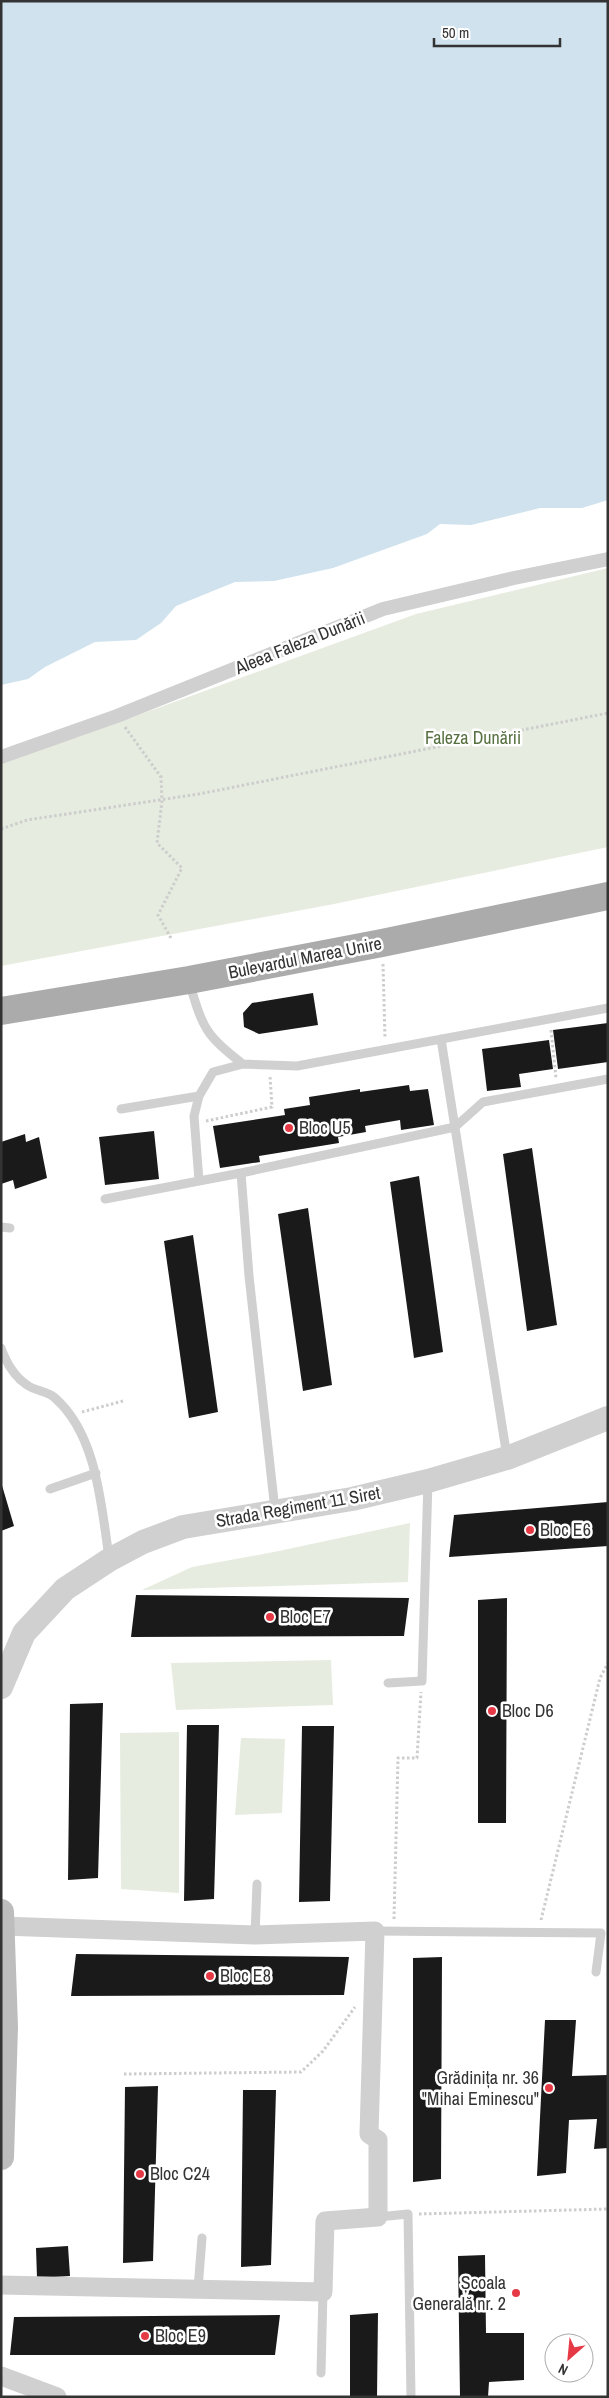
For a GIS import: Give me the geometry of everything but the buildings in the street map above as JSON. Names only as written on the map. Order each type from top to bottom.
[{"type":"main road","name":"Bulevardul Marea Unire","points":[[1,1011],[189,980],[382,943],[608,896]]},
{"type":"main road","points":[[1,2157],[5,2027],[2,1919]]},
{"type":"street","name":"Aleea Faleza Dunării","points":[[1,757],[117,716],[383,609],[514,578],[608,559]]},
{"type":"street","name":"Strada Regiment 11 Siret","points":[[1,1688],[24,1633],[65,1589],[109,1560],[143,1542],[183,1527],[352,1499],[428,1481],[507,1458],[608,1418]]},
{"type":"street","name":"Strada Regiment 11 Siret","points":[[1,1660],[19,1643]]},
{"type":"street","points":[[1,2285],[323,2292],[325,2221],[378,2217],[378,2140],[369,2134],[375,1931],[255,1935],[2,1919]]},
{"type":"street","points":[[1,2376],[57,2397]]},
{"type":"lane","points":[[189,980],[202,1025],[218,1046],[243,1064]]},
{"type":"lane","points":[[199,1181],[194,1116],[199,1096],[214,1072],[243,1064],[297,1066],[608,1008]]},
{"type":"lane","points":[[441,1040],[507,1458]]},
{"type":"lane","points":[[105,1198],[240,1174],[455,1127],[483,1102],[608,1079]]},
{"type":"lane","points":[[121,1109],[199,1096]]},
{"type":"lane","points":[[240,1174],[249,1276],[275,1512]]},
{"type":"lane","points":[[2,1352],[7,1364],[27,1385],[54,1397],[77,1427],[96,1473],[109,1560]]},
{"type":"lane","points":[[50,1489],[96,1473]]},
{"type":"lane","points":[[388,1683],[422,1681],[428,1481]]},
{"type":"lane","points":[[255,1935],[257,1884]]},
{"type":"lane","points":[[375,1931],[604,1933],[596,1972]]},
{"type":"lane","points":[[378,2217],[408,2214],[410,2397]]},
{"type":"lane","points":[[198,2289],[202,2238]]},
{"type":"lane","points":[[321,2373],[323,2292]]},
{"type":"path","points":[[1,829],[27,820],[162,801],[608,713]]},
{"type":"path","points":[[117,716],[161,777],[162,801],[157,843],[182,868],[158,915],[172,940]]},
{"type":"path","points":[[382,943],[385,1038]]},
{"type":"path","points":[[551,1027],[557,1089]]},
{"type":"path","points":[[195,1123],[272,1107],[270,1065]]},
{"type":"path","points":[[70,1416],[123,1401]]},
{"type":"path","points":[[537,1933],[600,1678],[608,1663]]},
{"type":"path","points":[[393,1932],[398,1758],[417,1758],[422,1681]]},
{"type":"path","points":[[124,2074],[301,2072],[323,2051],[374,1980]]},
{"type":"path","points":[[408,2214],[608,2209]]},
{"type":"green space","name":"Faleza Dunării","points":[[608,568],[608,847],[334,904],[1,966],[1,758],[78,737],[416,614]]},
{"type":"green space","points":[[410,1523],[408,1582],[142,1590],[192,1567],[274,1552]]},
{"type":"green space","points":[[331,1660],[333,1705],[176,1710],[171,1663]]},
{"type":"green space","points":[[179,1732],[179,1893],[121,1889],[120,1733]]},
{"type":"green space","points":[[241,1738],[285,1739],[282,1813],[235,1815]]},
{"type":"water","points":[[1,1],[608,1],[608,500],[582,508],[540,508],[471,525],[440,524],[427,534],[333,568],[274,581],[235,582],[176,606],[161,623],[136,640],[95,642],[45,667],[28,679],[1,685]]},
{"type":"place","name":"Bloc U5","points":[[289,1128]]},
{"type":"place","name":"Bloc E6","points":[[530,1530]]},
{"type":"place","name":"Bloc E7","points":[[270,1617]]},
{"type":"place","name":"Bloc D6","points":[[492,1711]]},
{"type":"place","name":"Bloc E8","points":[[210,1976]]},
{"type":"place","name":"Grădinița nr. 36 \"Mihai Eminescu\"","points":[[549,2088]]},
{"type":"place","name":"Bloc C24","points":[[140,2174]]},
{"type":"place","name":"Școala Generală nr. 2","points":[[516,2293]]},
{"type":"place","name":"Bloc E9","points":[[145,2336]]}]
